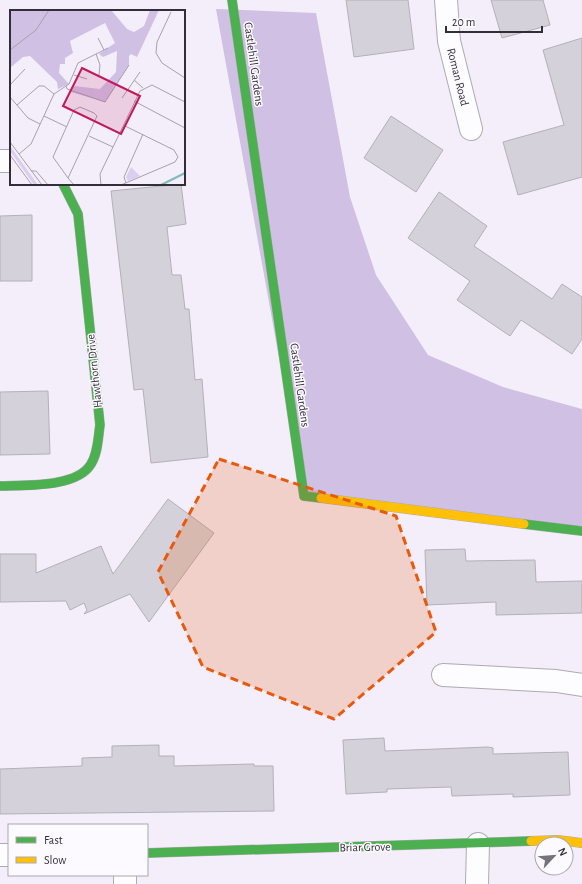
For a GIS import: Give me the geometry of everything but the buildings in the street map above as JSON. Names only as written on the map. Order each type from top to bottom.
[{"type":"street","name":"Castlehill Gardens","points":[[232,0],[304,496],[582,530]]},
{"type":"street","name":"Roman Road","points":[[446,0],[449,41],[471,129]]},
{"type":"street","name":"Hawthorn Drive","points":[[0,486],[51,483],[70,478],[87,470],[96,452],[100,425],[78,214],[64,185]]},
{"type":"street","points":[[443,675],[556,681],[582,685]]},
{"type":"street","name":"Briar Grove","points":[[148,853],[478,844],[558,840],[582,842]]},
{"type":"street","points":[[477,884],[478,844]]},
{"type":"highlighted area","points":[[219,459],[396,516],[436,632],[334,719],[203,667],[158,572]]},
{"type":"shaded area","points":[[216,9],[316,13],[350,197],[376,275],[428,355],[503,387],[582,409],[582,531],[304,496]]},
{"type":"traffic: fast","points":[[232,0],[304,496],[321,498]]},
{"type":"traffic: fast","points":[[0,486],[49,484],[74,477],[84,472],[91,464],[96,450],[100,425],[78,214],[64,185]]},
{"type":"traffic: fast","points":[[524,524],[582,531]]},
{"type":"traffic: fast","points":[[148,853],[531,841]]},
{"type":"traffic: slow","points":[[321,498],[524,524]]},
{"type":"traffic: slow","points":[[531,841],[558,840],[582,843]]}]
